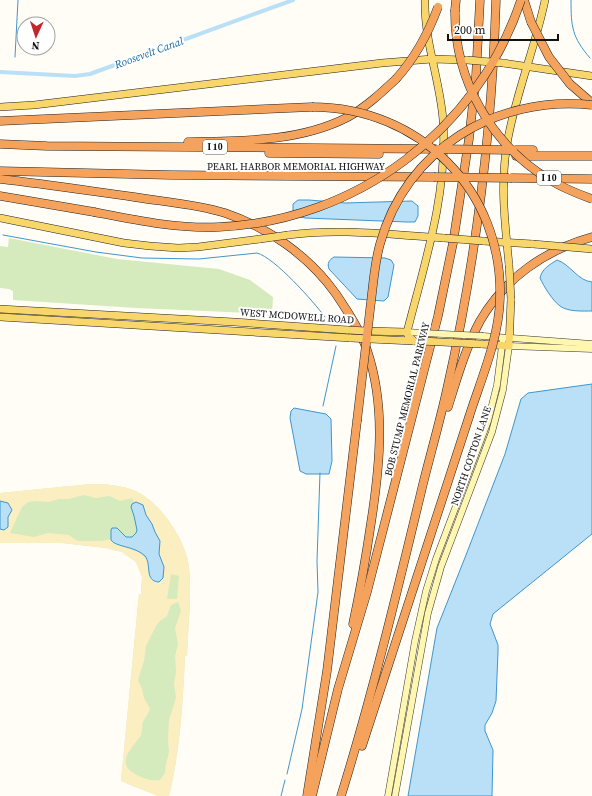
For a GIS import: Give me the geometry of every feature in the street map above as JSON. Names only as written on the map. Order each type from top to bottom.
[{"type":"highway","points":[[456,0],[455,10],[457,38],[465,76],[490,126],[530,167],[559,185],[592,199]]},
{"type":"highway","name":"BOB STUMP MEMORIAL PARKWAY","points":[[312,796],[338,689],[367,592],[438,316],[453,243],[468,146],[476,76],[480,0]]},
{"type":"highway","points":[[341,796],[366,710],[421,498],[447,389],[463,309],[489,133],[496,0]]},
{"type":"highway","points":[[522,0],[531,22],[549,57],[570,84],[592,104]]},
{"type":"highway","points":[[0,196],[179,226],[208,227],[237,226],[278,219],[292,216],[324,205],[352,193],[381,177],[408,159],[430,140],[473,93],[490,68],[505,40],[522,0]]},
{"type":"highway","points":[[32,146],[89,142],[272,138],[316,130],[346,117],[375,98],[396,79],[408,65],[419,48],[430,27],[439,4]]},
{"type":"highway","points":[[307,796],[326,678],[378,251],[390,217],[411,180],[428,160],[462,134],[487,120],[513,111],[538,106],[592,104]]},
{"type":"highway","points":[[0,121],[322,107],[347,109],[369,114],[390,122],[413,135],[441,156],[466,184],[485,217],[496,254],[500,287],[500,303],[497,326],[469,417],[345,796]]},
{"type":"highway","name":"I 10","points":[[0,144],[32,146]]},
{"type":"highway","name":"PEARL HARBOR MEMORIAL HIGHWAY","points":[[32,146],[516,153],[592,151]]},
{"type":"highway","points":[[0,149],[66,151],[438,152]]},
{"type":"highway","points":[[516,153],[592,156]]},
{"type":"highway","name":"PEARL HARBOR MEMORIAL HIGHWAY","points":[[0,171],[170,175],[592,179]]},
{"type":"highway","points":[[0,179],[180,203],[214,210],[236,217],[268,233],[300,256],[325,280],[347,311],[366,350],[373,371],[380,410],[380,432],[376,490],[367,547],[354,621],[338,689]]},
{"type":"highway","points":[[421,498],[458,376],[472,340],[486,312],[512,281],[538,260],[565,246],[592,237]]},
{"type":"main road","points":[[418,341],[408,336],[407,332],[431,237],[440,193],[444,145],[441,104],[426,21],[425,0]]},
{"type":"main road","name":"NORTH COTTON LANE","points":[[395,796],[429,608],[441,567],[492,432],[503,390],[506,342],[511,299],[503,201],[504,164],[509,133],[545,0]]},
{"type":"main road","points":[[0,107],[34,105],[356,66],[432,59],[503,63],[592,76]]},
{"type":"main road","points":[[0,218],[124,243],[178,248],[203,247],[314,232],[344,231],[592,249]]},
{"type":"main road","name":"WEST MCDOWELL ROAD","points":[[0,309],[348,330],[483,336],[506,342],[592,349]]},
{"type":"main road","name":"WEST MCDOWELL ROAD","points":[[0,317],[370,339],[481,344],[506,342],[592,344]]},
{"type":"main road","name":"NORTH COTTON LANE","points":[[388,796],[415,641],[426,591],[436,559],[488,421],[506,342]]},
{"type":"green space","points":[[9,238],[117,259],[219,269],[250,280],[273,297],[272,314],[136,308],[13,300],[13,291],[0,288],[0,246],[8,247]]},
{"type":"green space","points":[[91,484],[123,487],[143,495],[152,502],[170,522],[183,545],[187,556],[189,567],[190,611],[187,656],[185,656],[182,709],[176,762],[169,796],[158,796],[121,781],[139,594],[141,594],[142,577],[136,562],[122,552],[106,548],[62,543],[0,543],[0,493]]},
{"type":"sand","points":[[91,484],[123,487],[143,495],[152,502],[170,522],[177,533],[187,556],[190,578],[190,600],[187,656],[185,656],[180,726],[176,762],[169,796],[158,796],[121,781],[139,594],[141,594],[142,577],[136,562],[122,552],[106,548],[62,543],[0,543],[0,529],[2,530],[9,524],[8,517],[10,514],[6,502],[0,501],[0,493]],"holes":[[[84,495],[96,498],[109,496],[120,501],[132,498],[134,502],[136,502],[152,524],[160,547],[159,557],[164,567],[163,578],[149,566],[146,558],[141,554],[134,549],[111,539],[102,541],[79,541],[69,535],[48,533],[34,537],[10,533],[22,507],[28,502],[49,502]],[[171,574],[179,576],[177,599],[167,599]],[[178,602],[181,611],[175,628],[178,644],[175,656],[176,672],[174,683],[176,698],[169,720],[169,752],[165,773],[160,780],[150,780],[145,779],[130,770],[126,766],[126,760],[127,755],[141,735],[143,722],[150,709],[144,698],[138,680],[144,661],[146,646],[156,626],[167,616],[171,605]]]},
{"type":"water","points":[[298,200],[345,203],[412,201],[418,206],[418,216],[415,222],[305,218],[296,216],[293,212],[293,204]]},
{"type":"water","points":[[334,257],[385,258],[391,260],[394,265],[388,297],[384,301],[357,299],[329,269],[329,262]]},
{"type":"water","points":[[557,260],[566,265],[582,279],[592,282],[592,311],[576,311],[563,308],[557,304],[549,294],[540,278],[544,270]]},
{"type":"water","points":[[592,384],[592,534],[493,614],[490,624],[498,645],[496,701],[492,713],[485,725],[485,731],[493,750],[492,796],[408,796],[437,628],[505,454],[521,399],[528,393]]},
{"type":"water","points":[[294,408],[326,414],[331,419],[332,461],[329,474],[306,474],[300,471],[290,418],[291,411]]},
{"type":"water","points":[[0,501],[8,503],[12,510],[8,517],[8,527],[4,530],[0,529]]},
{"type":"water","points":[[136,502],[143,505],[146,515],[160,541],[159,554],[164,567],[163,578],[159,582],[151,579],[145,556],[136,550],[117,544],[111,540],[112,528],[117,528],[126,537],[132,537],[136,533],[137,530],[131,507],[132,504]]},
{"type":"waterway","points":[[15,57],[18,0]]},
{"type":"waterway","name":"Roosevelt Canal","points":[[0,72],[75,76],[90,74],[293,0]]},
{"type":"waterway","points":[[571,0],[571,18],[576,38],[590,58]]},
{"type":"waterway","points":[[3,235],[96,252],[142,258],[199,259],[257,253],[274,263],[283,271],[303,291],[325,317]]},
{"type":"waterway","points":[[323,406],[336,346]]},
{"type":"waterway","points":[[287,774],[302,709],[318,592],[317,561],[320,473]]},
{"type":"waterway","points":[[281,796],[285,780]]}]
